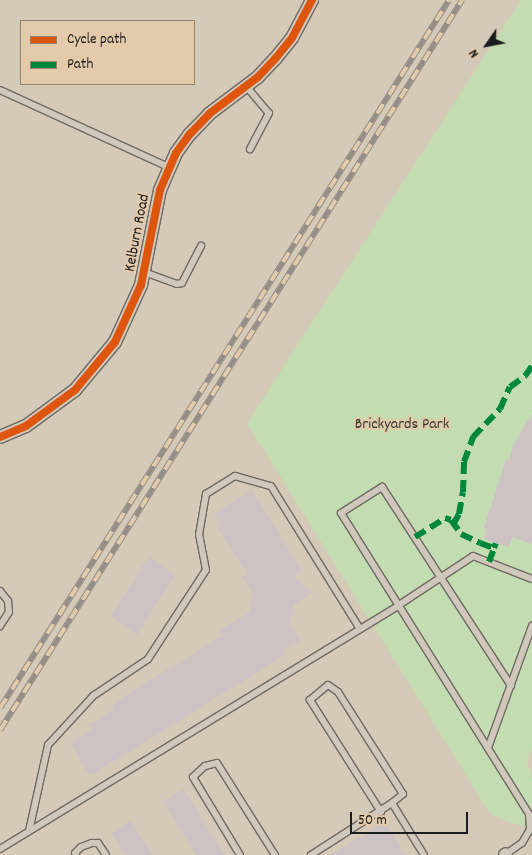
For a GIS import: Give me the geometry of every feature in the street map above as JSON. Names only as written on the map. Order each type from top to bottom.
[{"type":"street","name":"Kelburn Road","points":[[0,436],[26,426],[75,390],[115,342],[141,285],[160,190],[176,153],[190,134],[209,114],[246,86],[275,59],[292,38],[312,0]]},
{"type":"lane","points":[[246,86],[269,113],[250,149]]},
{"type":"lane","points":[[0,90],[170,168]]},
{"type":"lane","points":[[144,272],[177,284],[182,283],[201,246]]},
{"type":"lane","points":[[29,831],[48,745],[93,696],[148,659],[206,570],[199,535],[206,494],[235,476],[271,486],[360,629]]},
{"type":"lane","points":[[506,855],[522,843],[530,829],[529,814],[341,513],[382,487],[512,686]]},
{"type":"lane","points":[[0,849],[399,605],[473,556],[532,579]]},
{"type":"lane","points":[[0,591],[8,601],[9,612],[0,626]]},
{"type":"lane","points":[[488,748],[512,686],[532,626]]},
{"type":"lane","points":[[311,855],[381,812],[403,794],[338,692],[328,685],[310,700],[381,812]]},
{"type":"lane","points":[[240,855],[192,777],[205,766],[217,763],[275,855]]},
{"type":"lane","points":[[392,803],[424,855]]},
{"type":"lane","points":[[76,855],[75,853],[81,847],[98,843],[106,855]]},
{"type":"green space","name":"Brickyards Park","points":[[521,0],[532,0],[532,747],[527,761],[532,779],[532,830],[491,815],[247,423]]},
{"type":"building","points":[[532,414],[532,544],[512,537],[509,547],[484,539],[487,530],[484,528],[506,459],[509,460],[514,443]]},
{"type":"building","points":[[252,490],[302,571],[294,576],[312,593],[294,604],[290,623],[301,641],[283,649],[286,654],[90,776],[70,743],[93,728],[90,724],[115,708],[112,704],[222,636],[218,631],[249,613],[253,594],[242,577],[247,574],[217,526],[221,524],[214,513]]},
{"type":"building","points":[[149,556],[175,575],[137,635],[111,616]]},
{"type":"building","points":[[183,789],[225,855],[196,855],[163,802]]},
{"type":"building","points":[[131,821],[153,855],[125,855],[111,833]]},
{"type":"building","points":[[385,822],[405,855],[331,855]]},
{"type":"railway","points":[[0,708],[449,0]]},
{"type":"railway","points":[[0,730],[462,0]]},
{"type":"marked path","points":[[454,523],[459,514],[463,492],[464,462],[473,437],[500,409],[510,387],[525,376],[532,366]]},
{"type":"marked path","points":[[415,537],[445,518],[451,520],[461,534],[494,548],[496,543]]},
{"type":"marked path","points":[[489,562],[494,548]]},
{"type":"cycle path","points":[[0,437],[26,426],[75,390],[115,342],[141,285],[160,190],[176,153],[190,134],[209,114],[258,77],[275,59],[292,38],[312,0]]}]
